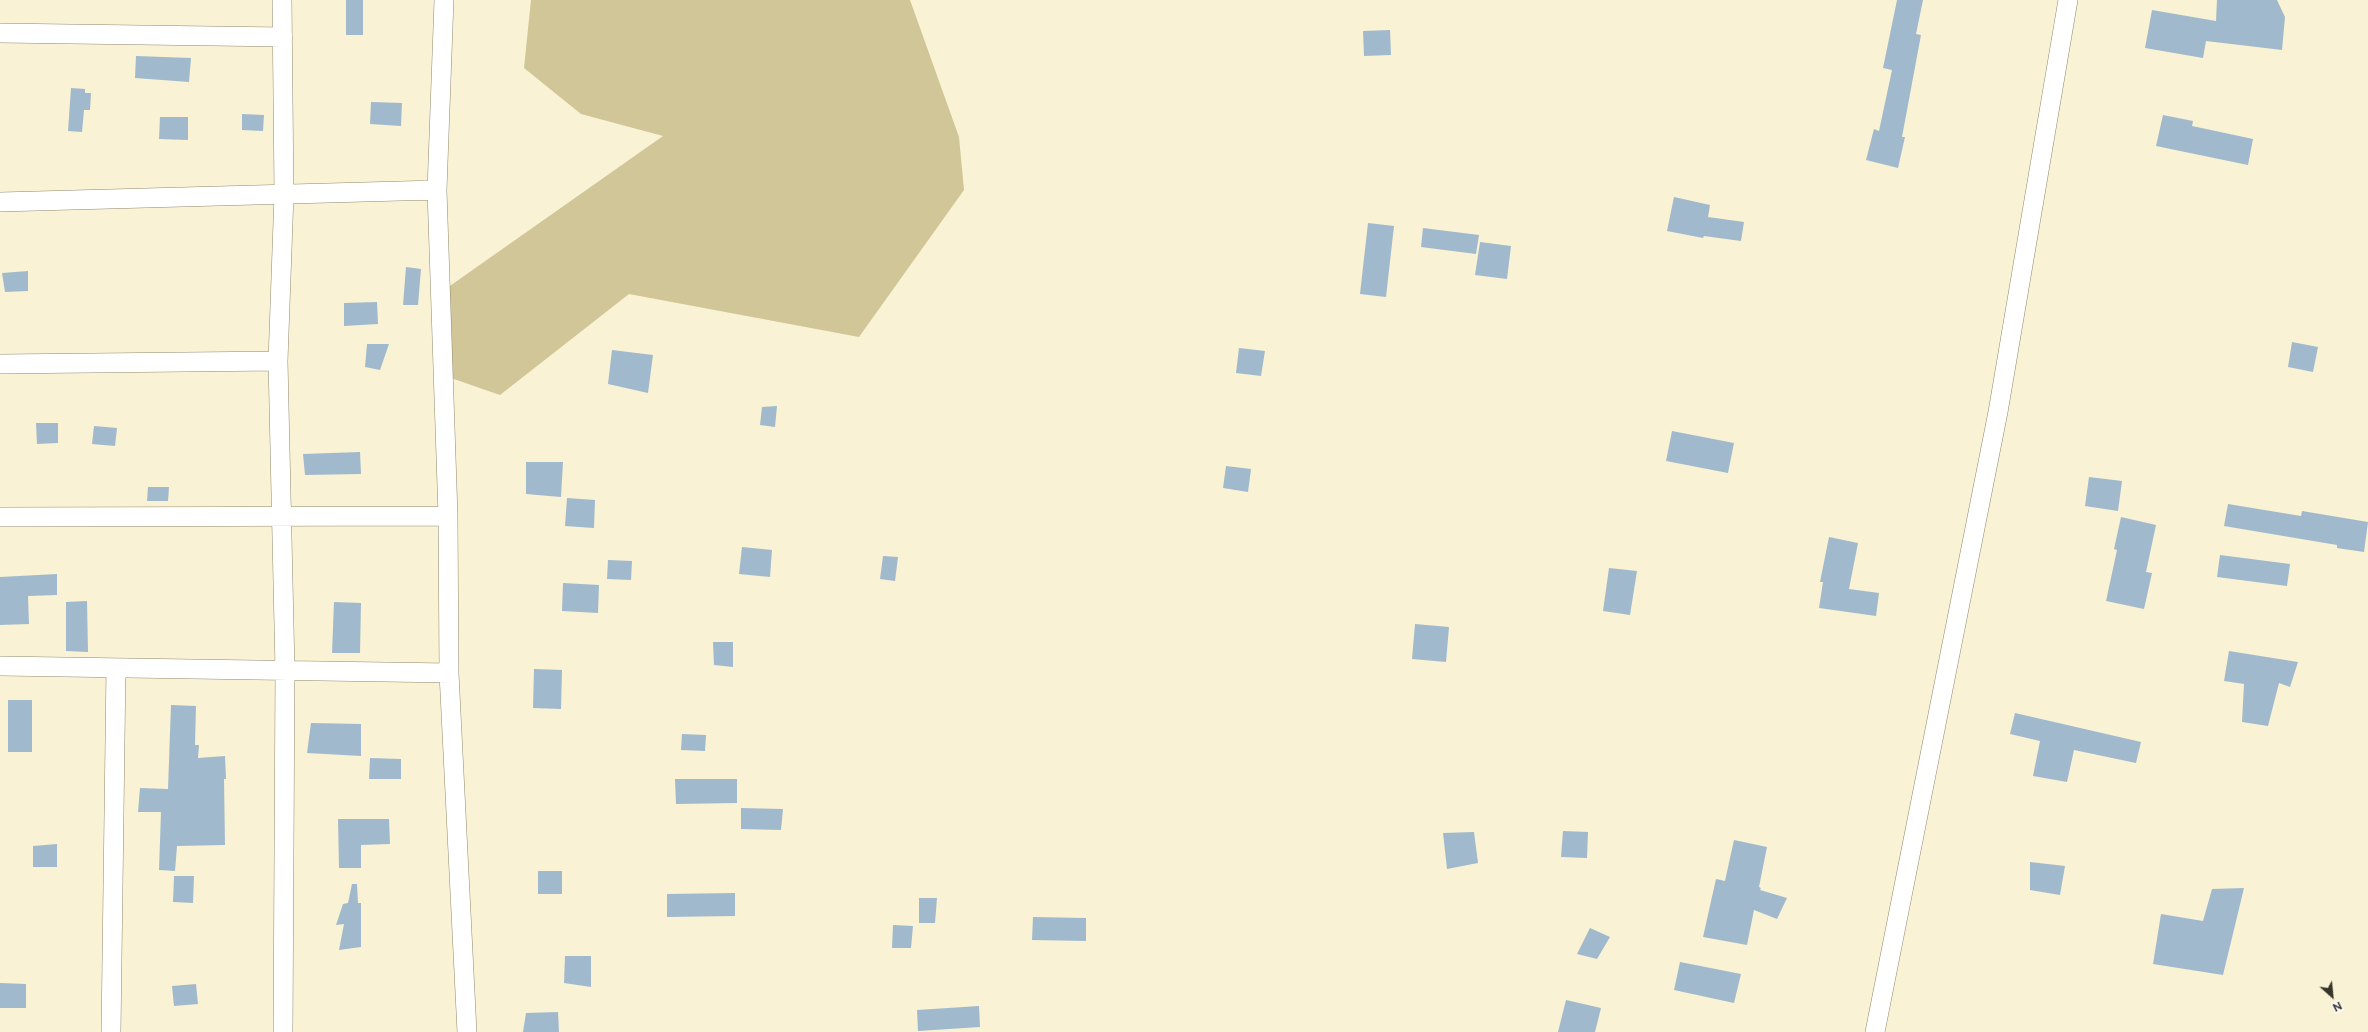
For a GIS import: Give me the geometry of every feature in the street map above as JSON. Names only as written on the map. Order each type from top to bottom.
[{"type":"street","points":[[282,0],[284,194],[278,361],[285,670],[283,1032]]},
{"type":"street","points":[[444,0],[437,190],[448,516],[449,673],[467,1032]]},
{"type":"street","points":[[1875,1032],[1998,412],[2068,0]]},
{"type":"street","points":[[0,33],[283,37]]},
{"type":"street","points":[[0,202],[437,190]]},
{"type":"street","points":[[0,364],[278,361]]},
{"type":"street","points":[[0,517],[448,516]]},
{"type":"street","points":[[0,666],[449,673]]},
{"type":"street","points":[[111,1032],[116,668]]},
{"type":"shaded area","points":[[531,0],[910,0],[959,137],[964,190],[859,337],[629,294],[500,395],[448,377],[447,288],[663,136],[581,114],[524,68]]},
{"type":"building","points":[[346,0],[363,0],[363,35],[346,35]]},
{"type":"building","points":[[1897,0],[1923,0],[1916,34],[1921,35],[1902,137],[1905,137],[1898,168],[1866,160],[1874,129],[1879,131],[1892,70],[1883,68]]},
{"type":"building","points":[[2217,0],[2277,0],[2285,17],[2282,50],[2206,41],[2203,58],[2145,48],[2152,10],[2216,21]]},
{"type":"building","points":[[1390,30],[1391,55],[1364,56],[1363,31]]},
{"type":"building","points":[[136,56],[191,58],[189,82],[135,78]]},
{"type":"building","points":[[71,88],[85,89],[85,93],[91,93],[90,110],[84,110],[82,132],[68,131]]},
{"type":"building","points":[[371,102],[402,103],[401,126],[370,124]]},
{"type":"building","points":[[242,114],[264,115],[263,131],[242,130]]},
{"type":"building","points":[[2163,115],[2193,121],[2192,126],[2253,139],[2248,165],[2156,146]]},
{"type":"building","points":[[160,117],[188,117],[188,140],[159,139]]},
{"type":"building","points":[[1674,197],[1710,205],[1708,217],[1744,222],[1741,241],[1704,236],[1703,238],[1667,231]]},
{"type":"building","points":[[1368,223],[1394,226],[1386,297],[1360,294]]},
{"type":"building","points":[[1423,228],[1479,235],[1476,254],[1421,247]]},
{"type":"building","points":[[1480,242],[1511,246],[1507,279],[1475,275]]},
{"type":"building","points":[[406,267],[421,269],[418,305],[403,305]]},
{"type":"building","points":[[28,271],[28,291],[5,292],[2,273]]},
{"type":"building","points":[[377,302],[378,324],[344,326],[344,303]]},
{"type":"building","points":[[2292,342],[2318,347],[2313,372],[2288,367]]},
{"type":"building","points":[[367,344],[389,344],[380,370],[365,367]]},
{"type":"building","points":[[1239,348],[1265,351],[1261,376],[1236,373]]},
{"type":"building","points":[[612,350],[653,355],[648,393],[608,384]]},
{"type":"building","points":[[777,406],[775,427],[760,425],[762,407]]},
{"type":"building","points":[[36,423],[58,423],[58,443],[37,444]]},
{"type":"building","points":[[94,426],[117,428],[115,446],[92,444]]},
{"type":"building","points":[[1672,431],[1734,443],[1728,473],[1666,461]]},
{"type":"building","points":[[360,452],[361,474],[305,475],[303,454]]},
{"type":"building","points":[[526,462],[563,462],[561,497],[526,494]]},
{"type":"building","points":[[1226,466],[1251,469],[1248,492],[1223,488]]},
{"type":"building","points":[[2089,477],[2122,481],[2118,511],[2085,506]]},
{"type":"building","points":[[148,487],[169,487],[168,501],[147,501]]},
{"type":"building","points":[[567,498],[595,500],[594,528],[565,526]]},
{"type":"building","points":[[2228,504],[2301,516],[2302,511],[2368,522],[2364,552],[2337,548],[2337,545],[2224,526]]},
{"type":"building","points":[[2121,517],[2156,525],[2146,572],[2152,573],[2144,609],[2106,601],[2117,550],[2114,549]]},
{"type":"building","points":[[1829,537],[1858,543],[1849,589],[1879,593],[1876,616],[1819,608],[1823,582],[1820,582]]},
{"type":"building","points":[[742,547],[772,550],[770,577],[739,574]]},
{"type":"building","points":[[2220,555],[2290,564],[2287,586],[2217,577]]},
{"type":"building","points":[[883,556],[898,557],[895,581],[880,579]]},
{"type":"building","points":[[608,560],[632,561],[631,580],[607,579]]},
{"type":"building","points":[[1609,568],[1637,571],[1630,615],[1603,611]]},
{"type":"building","points":[[57,574],[57,595],[28,596],[29,624],[0,625],[0,577]]},
{"type":"building","points":[[563,583],[599,585],[598,613],[562,611]]},
{"type":"building","points":[[87,601],[88,652],[66,651],[66,602]]},
{"type":"building","points":[[334,602],[361,603],[360,653],[332,653]]},
{"type":"building","points":[[1415,624],[1449,627],[1446,662],[1412,659]]},
{"type":"building","points":[[713,642],[733,642],[733,667],[714,665]]},
{"type":"building","points":[[2229,651],[2298,662],[2290,687],[2279,683],[2268,726],[2242,722],[2244,684],[2224,681]]},
{"type":"building","points":[[534,669],[562,670],[561,709],[533,708]]},
{"type":"building","points":[[8,700],[32,700],[32,752],[8,752]]},
{"type":"building","points":[[171,705],[196,706],[195,745],[199,745],[198,758],[225,756],[226,779],[224,779],[225,845],[177,846],[175,871],[159,870],[161,812],[138,812],[140,788],[168,789]]},
{"type":"building","points":[[2015,713],[2141,742],[2136,763],[2074,750],[2067,782],[2033,776],[2040,741],[2010,734]]},
{"type":"building","points":[[311,723],[361,724],[361,756],[307,753]]},
{"type":"building","points":[[682,734],[706,735],[705,751],[681,750]]},
{"type":"building","points":[[370,758],[401,759],[401,779],[369,779]]},
{"type":"building","points":[[675,779],[737,779],[737,803],[676,804]]},
{"type":"building","points":[[741,808],[783,809],[781,830],[741,829]]},
{"type":"building","points":[[338,819],[389,819],[390,844],[361,845],[361,868],[339,868]]},
{"type":"building","points":[[1563,831],[1588,832],[1587,858],[1561,857]]},
{"type":"building","points":[[1474,832],[1478,863],[1447,869],[1443,833]]},
{"type":"building","points":[[1734,840],[1767,847],[1759,887],[1761,888],[1760,890],[1787,898],[1777,919],[1754,910],[1747,945],[1703,937],[1716,879],[1725,881]]},
{"type":"building","points":[[57,844],[57,867],[33,867],[33,846]]},
{"type":"building","points":[[2030,862],[2065,866],[2060,895],[2030,890]]},
{"type":"building","points":[[538,871],[562,871],[562,894],[538,894]]},
{"type":"building","points":[[174,876],[194,876],[193,903],[173,902]]},
{"type":"building","points":[[352,884],[357,884],[358,903],[361,903],[361,947],[339,950],[344,924],[336,925],[343,904],[348,903]]},
{"type":"building","points":[[2244,888],[2223,975],[2153,964],[2161,914],[2203,921],[2212,889]]},
{"type":"building","points":[[735,893],[735,916],[667,917],[667,894]]},
{"type":"building","points":[[919,898],[937,898],[935,923],[919,923]]},
{"type":"building","points":[[1033,917],[1086,918],[1086,941],[1032,940]]},
{"type":"building","points":[[893,925],[913,926],[911,948],[892,948]]},
{"type":"building","points":[[1590,928],[1610,937],[1597,959],[1577,954]]},
{"type":"building","points":[[565,956],[591,956],[591,987],[564,983]]},
{"type":"building","points":[[1680,962],[1741,974],[1734,1003],[1674,990]]},
{"type":"building","points":[[0,983],[26,984],[26,1008],[0,1008]]},
{"type":"building","points":[[196,984],[198,1004],[174,1006],[172,986]]},
{"type":"building","points":[[1566,1000],[1601,1008],[1595,1032],[1558,1032]]},
{"type":"building","points":[[979,1006],[980,1027],[918,1031],[917,1010]]},
{"type":"building","points":[[558,1012],[559,1032],[523,1032],[526,1013]]}]
